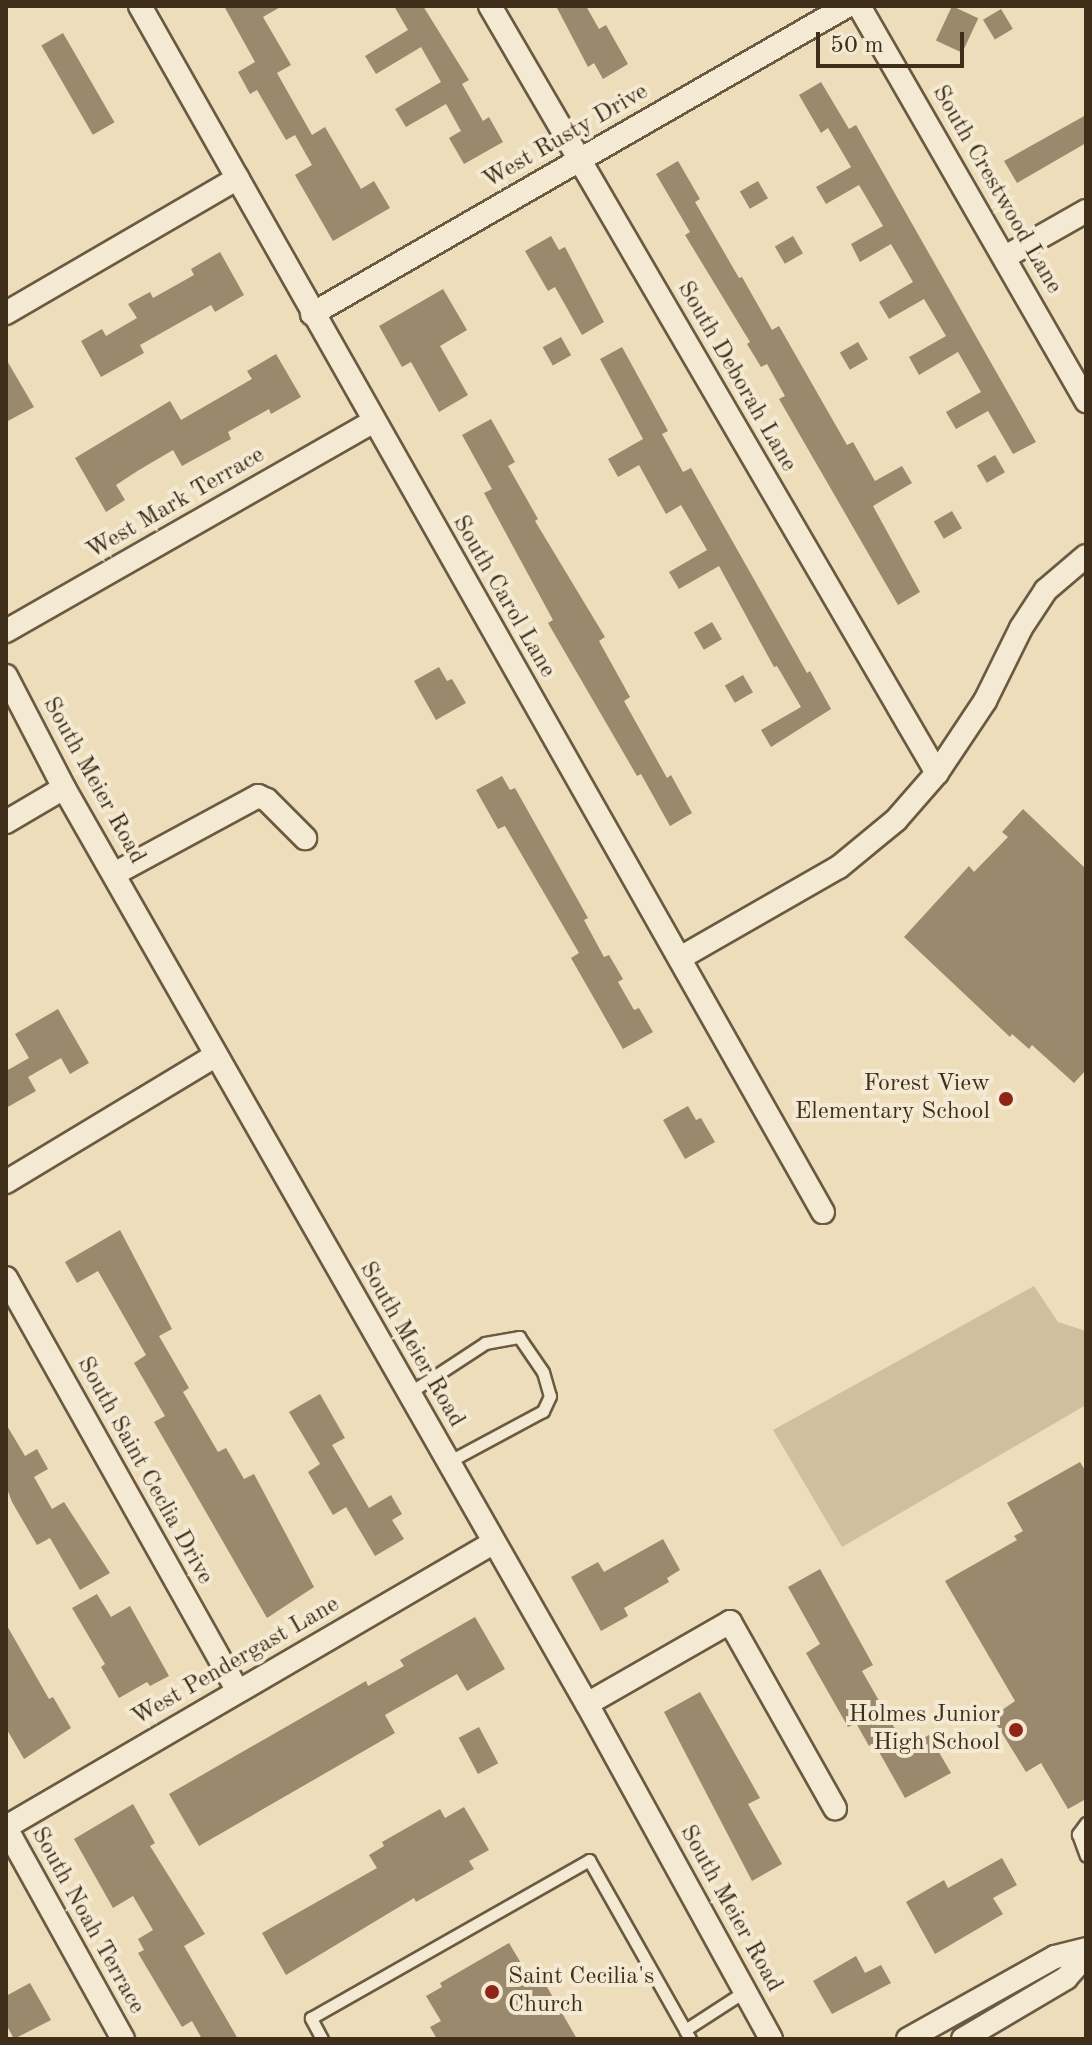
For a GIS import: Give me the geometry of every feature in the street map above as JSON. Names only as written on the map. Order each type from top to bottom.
[{"type":"street","name":"South Carol Lane","points":[[140,6],[372,422],[823,1212]]},
{"type":"street","name":"South Deborah Lane","points":[[490,6],[937,773]]},
{"type":"street","name":"West Rusty Drive","points":[[312,314],[847,6]]},
{"type":"street","name":"South Crestwood Lane","points":[[859,6],[1086,401]]},
{"type":"street","points":[[6,313],[238,178]]},
{"type":"street","points":[[1005,257],[1086,211]]},
{"type":"street","name":"West Mark Terrace","points":[[6,631],[372,422]]},
{"type":"street","points":[[680,958],[839,867],[896,820],[937,773],[985,701],[1021,628],[1046,590],[1086,556]]},
{"type":"street","name":"South Meier Road","points":[[6,676],[64,788],[587,1704],[771,2039]]},
{"type":"street","points":[[6,822],[64,788]]},
{"type":"street","points":[[114,874],[258,796],[267,800],[305,838]]},
{"type":"street","points":[[6,1182],[215,1056]]},
{"type":"street","name":"South Saint Ceclia Drive","points":[[6,1278],[237,1690]]},
{"type":"street","name":"West Pendergast Lane","points":[[6,1827],[493,1543]]},
{"type":"street","points":[[587,1704],[730,1622],[835,1808]]},
{"type":"street","name":"South Noah Terrace","points":[[6,1827],[123,2039]]},
{"type":"street","points":[[908,2039],[1055,1957],[1086,1949]]},
{"type":"street","points":[[963,2039],[1066,1978],[1086,1956]]},
{"type":"lane","points":[[409,1393],[485,1343],[519,1337],[543,1372],[550,1396],[543,1411],[448,1462]]},
{"type":"lane","points":[[1086,1823],[1078,1834],[1086,1856]]},
{"type":"lane","points":[[322,2039],[311,2018],[589,1860],[688,2035],[745,1991]]},
{"type":"shaded area","points":[[1034,1286],[1058,1322],[1086,1331],[1086,1405],[842,1547],[773,1430]]},
{"type":"building","points":[[224,6],[282,6],[263,17],[291,65],[277,73],[312,135],[325,127],[361,189],[374,181],[390,208],[333,241],[295,175],[312,165],[295,135],[286,140],[257,90],[250,94],[238,72],[255,62]]},
{"type":"building","points":[[394,6],[423,6],[469,80],[462,84],[483,121],[489,117],[503,142],[464,164],[449,138],[461,131],[446,104],[406,127],[395,109],[441,82],[421,47],[376,74],[365,56],[408,30]]},
{"type":"building","points":[[556,6],[586,6],[599,29],[606,25],[628,64],[603,79],[594,63],[588,67]]},
{"type":"building","points":[[952,6],[978,18],[962,53],[936,40]]},
{"type":"building","points":[[1001,9],[1013,29],[995,40],[983,20]]},
{"type":"building","points":[[63,33],[114,122],[93,135],[41,46]]},
{"type":"building","points":[[821,82],[849,129],[856,125],[1036,442],[1013,454],[988,411],[956,429],[946,412],[981,392],[958,352],[919,375],[909,357],[946,336],[924,299],[889,319],[879,302],[913,282],[891,244],[860,262],[851,244],[883,226],[859,185],[826,204],[816,187],[851,167],[828,128],[821,133],[799,95]]},
{"type":"building","points":[[1086,115],[1086,143],[1017,183],[1004,161]]},
{"type":"building","points":[[678,161],[700,199],[695,202],[739,278],[742,277],[772,330],[779,326],[847,445],[853,442],[875,481],[902,466],[912,483],[873,506],[920,592],[898,605],[779,399],[785,396],[767,364],[761,367],[747,344],[750,342],[685,235],[690,232],[656,174]]},
{"type":"building","points":[[758,181],[768,198],[750,209],[740,192]]},
{"type":"building","points":[[551,236],[559,250],[565,247],[604,322],[582,335],[555,287],[548,291],[525,251]]},
{"type":"building","points":[[793,236],[803,253],[785,264],[775,246]]},
{"type":"building","points":[[220,252],[244,295],[215,312],[211,305],[140,345],[144,353],[101,377],[81,341],[102,329],[106,336],[137,318],[128,304],[150,292],[153,298],[194,275],[191,269]]},
{"type":"building","points":[[443,289],[467,330],[440,346],[468,395],[439,412],[411,362],[402,367],[379,326]]},
{"type":"building","points":[[561,337],[571,355],[553,366],[543,347]]},
{"type":"building","points":[[858,342],[868,359],[850,370],[840,352]]},
{"type":"building","points":[[622,347],[668,431],[662,434],[683,472],[691,468],[807,673],[810,671],[831,709],[771,747],[761,730],[801,707],[777,666],[774,667],[719,566],[679,589],[669,572],[707,550],[681,505],[666,514],[639,465],[618,477],[608,459],[643,439],[600,359]]},
{"type":"building","points":[[276,354],[301,397],[271,414],[269,409],[228,432],[231,439],[182,466],[173,450],[139,470],[116,485],[125,500],[106,512],[75,458],[170,401],[181,420],[252,379],[247,371]]},
{"type":"building","points":[[6,359],[34,407],[6,422]]},
{"type":"building","points":[[491,419],[515,462],[508,466],[538,519],[535,521],[605,637],[599,641],[630,697],[624,701],[667,778],[671,775],[692,813],[670,826],[641,774],[637,776],[548,623],[553,620],[484,493],[492,489],[462,435]]},
{"type":"building","points":[[995,455],[1005,472],[987,483],[977,466]]},
{"type":"building","points":[[952,511],[962,528],[944,539],[934,522]]},
{"type":"building","points":[[712,622],[722,639],[704,650],[694,632]]},
{"type":"building","points":[[439,667],[447,681],[452,679],[466,703],[436,720],[414,681]]},
{"type":"building","points":[[743,675],[753,692],[735,703],[725,686]]},
{"type":"building","points":[[502,776],[510,790],[515,788],[588,918],[584,920],[604,957],[609,955],[623,979],[618,982],[634,1010],[639,1008],[653,1032],[623,1049],[571,958],[579,953],[505,826],[498,829],[476,790]]},
{"type":"building","points":[[1023,809],[1086,869],[1086,1070],[1074,1083],[1032,1045],[1029,1049],[1012,1034],[1010,1037],[904,937],[969,866],[974,872],[1008,837],[1002,832]]},
{"type":"building","points":[[58,1009],[89,1063],[70,1074],[61,1058],[28,1077],[36,1091],[6,1108],[6,1071],[29,1058],[15,1034]]},
{"type":"building","points":[[688,1106],[696,1120],[701,1118],[715,1142],[685,1159],[663,1120]]},
{"type":"building","points":[[120,1230],[172,1329],[159,1336],[189,1388],[183,1392],[218,1452],[226,1448],[244,1479],[254,1474],[314,1587],[267,1618],[154,1422],[165,1416],[134,1363],[146,1355],[98,1271],[77,1283],[65,1262]]},
{"type":"building","points":[[320,1394],[345,1438],[332,1445],[369,1508],[391,1495],[402,1514],[392,1520],[404,1539],[375,1556],[346,1507],[333,1515],[308,1472],[320,1464],[289,1412]]},
{"type":"building","points":[[6,1424],[25,1456],[37,1449],[48,1469],[34,1477],[52,1509],[64,1502],[110,1573],[80,1590],[50,1538],[37,1545],[12,1502],[6,1486]]},
{"type":"building","points":[[1080,1462],[1086,1472],[1086,1799],[1068,1809],[1041,1763],[1026,1772],[992,1717],[1015,1701],[945,1581],[1017,1540],[1014,1536],[1023,1531],[1007,1503]]},
{"type":"building","points":[[663,1539],[680,1570],[667,1578],[669,1582],[624,1608],[628,1616],[601,1631],[571,1577],[598,1562],[604,1572]]},
{"type":"building","points":[[820,1569],[873,1665],[862,1671],[906,1748],[929,1735],[951,1773],[905,1798],[874,1743],[869,1746],[856,1723],[848,1727],[806,1653],[820,1644],[788,1587]]},
{"type":"building","points":[[97,1594],[111,1617],[130,1606],[169,1676],[150,1686],[147,1682],[119,1698],[101,1667],[105,1664],[72,1608]]},
{"type":"building","points":[[475,1617],[505,1669],[467,1691],[457,1674],[385,1715],[395,1733],[199,1846],[169,1794],[366,1681],[368,1686],[404,1666],[400,1660]]},
{"type":"building","points":[[6,1624],[49,1699],[53,1697],[71,1728],[24,1759],[6,1728]]},
{"type":"building","points":[[700,1692],[760,1798],[748,1804],[782,1864],[752,1881],[664,1712]]},
{"type":"building","points":[[479,1727],[498,1763],[478,1774],[459,1738]]},
{"type":"building","points":[[133,1804],[155,1843],[150,1846],[205,1934],[184,1946],[238,2039],[202,2039],[192,2021],[182,2027],[138,1953],[144,1950],[138,1939],[153,1930],[133,1896],[113,1908],[74,1839]]},
{"type":"building","points":[[464,1807],[489,1850],[469,1861],[474,1869],[416,1902],[414,1898],[286,1975],[262,1933],[377,1868],[369,1855],[384,1846],[382,1842],[440,1809],[445,1818]]},
{"type":"building","points":[[1002,1858],[1017,1885],[993,1898],[1003,1914],[935,1954],[906,1902],[944,1880],[948,1888]]},
{"type":"building","name":"Saint Cecilia's Church","points":[[509,1943],[534,1985],[543,1980],[577,2039],[437,2039],[430,2027],[441,2021],[426,1996],[442,1987],[440,1983]]},
{"type":"building","points":[[856,1956],[865,1973],[881,1965],[891,1983],[832,2014],[813,1981]]},
{"type":"building","points":[[30,1983],[51,2020],[14,2039],[6,2024],[6,1996]]},
{"type":"place","name":"Forest View Elementary School","points":[[1006,1099]]},
{"type":"place","name":"Holmes Junior High School","points":[[1016,1730]]},
{"type":"place","name":"Saint Cecilia's Church","points":[[492,1992]]}]
